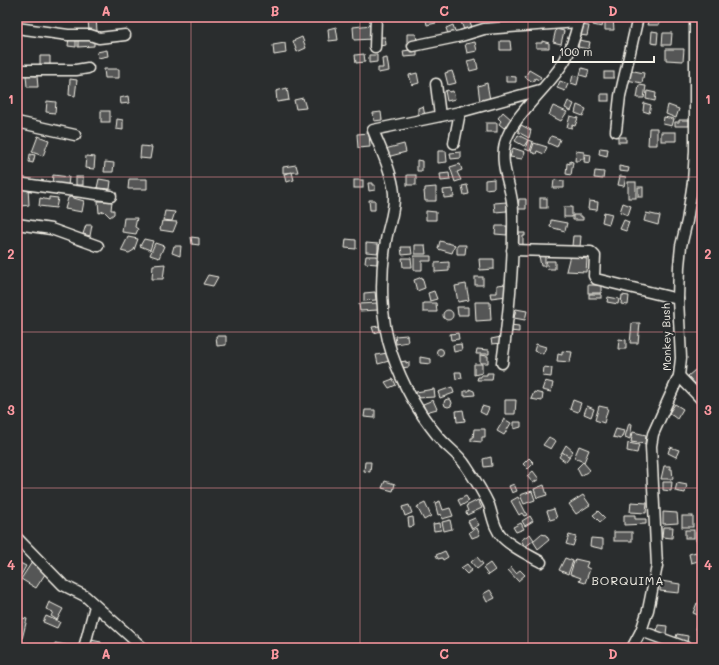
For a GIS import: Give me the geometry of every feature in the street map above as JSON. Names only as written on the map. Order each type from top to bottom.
[{"type":"street","points":[[375,47],[376,17]]},
{"type":"street","points":[[616,131],[620,96],[638,17]]},
{"type":"street","name":"Monkey Bush","points":[[632,648],[641,631],[652,597],[657,566],[650,446],[653,434],[679,376],[681,358],[678,298],[681,246],[687,221],[693,182],[698,116],[695,17]]},
{"type":"street","points":[[413,46],[461,36],[484,29],[579,20],[573,44],[564,61],[524,110],[505,142],[503,167],[514,211],[511,290],[502,363]]},
{"type":"street","points":[[17,28],[68,35],[90,35],[98,38],[125,35]]},
{"type":"street","points":[[17,70],[88,68]]},
{"type":"street","points":[[436,84],[440,116]]},
{"type":"street","points":[[540,90],[460,112],[373,130],[386,161],[394,192],[393,214],[386,240],[383,274],[384,324],[392,353],[404,383],[431,427],[438,437],[460,456],[468,468],[488,505],[492,520],[499,534],[511,545],[541,562]]},
{"type":"street","points":[[454,143],[460,112]]},
{"type":"street","points":[[17,122],[75,135]]},
{"type":"street","points":[[17,183],[111,196]]},
{"type":"street","points":[[17,224],[51,229],[98,246]]},
{"type":"street","points":[[512,250],[591,252],[595,256],[594,276],[596,279],[678,298]]},
{"type":"street","points":[[679,376],[702,400]]},
{"type":"street","points":[[17,538],[64,585],[86,596],[95,606],[143,648]]},
{"type":"street","points":[[84,648],[95,606]]},
{"type":"street","points":[[641,631],[688,648]]},
{"type":"building","points":[[468,17],[472,27],[464,30],[460,19]]},
{"type":"building","points":[[96,18],[97,31],[89,32],[88,19]]},
{"type":"building","points":[[434,18],[436,23],[427,25],[426,20]]},
{"type":"building","points":[[649,18],[659,18],[659,25],[647,25]]},
{"type":"building","points":[[605,19],[613,19],[614,30],[605,30]]},
{"type":"building","points":[[594,20],[603,22],[602,27],[593,25]]},
{"type":"building","points":[[371,25],[373,39],[354,40],[353,27]]},
{"type":"building","points":[[453,25],[455,31],[448,34],[446,28]]},
{"type":"building","points":[[581,25],[589,26],[587,36],[580,35]]},
{"type":"building","points":[[336,27],[338,40],[329,41],[328,29]]},
{"type":"building","points":[[556,29],[564,31],[561,44],[553,42]]},
{"type":"building","points":[[652,31],[658,32],[657,44],[651,43]]},
{"type":"building","points":[[663,33],[672,33],[671,45],[662,45]]},
{"type":"building","points":[[407,34],[416,34],[417,43],[407,43]]},
{"type":"building","points":[[69,37],[76,38],[76,47],[68,46]]},
{"type":"building","points":[[302,37],[306,48],[297,52],[293,41]]},
{"type":"building","points":[[378,37],[385,37],[386,45],[379,46]]},
{"type":"building","points":[[78,38],[94,38],[94,46],[78,47]]},
{"type":"building","points":[[579,40],[590,42],[588,49],[578,47]]},
{"type":"building","points":[[500,41],[510,41],[511,50],[500,50]]},
{"type":"building","points":[[542,41],[549,43],[549,48],[536,48],[536,43],[542,43]]},
{"type":"building","points":[[475,42],[477,51],[467,53],[465,44]]},
{"type":"building","points":[[285,43],[286,53],[274,55],[273,45]]},
{"type":"building","points":[[417,49],[417,56],[404,57],[403,51]]},
{"type":"building","points":[[666,49],[684,49],[683,61],[666,60]]},
{"type":"building","points":[[107,50],[108,56],[98,58],[97,52]]},
{"type":"building","points":[[364,54],[365,62],[356,63],[355,55]]},
{"type":"building","points":[[369,55],[377,55],[377,62],[369,63]]},
{"type":"building","points":[[40,56],[50,56],[50,67],[40,66]]},
{"type":"building","points":[[387,58],[389,71],[378,73],[378,68],[383,68],[382,59]]},
{"type":"building","points":[[476,59],[478,69],[470,71],[467,61]]},
{"type":"building","points":[[582,68],[589,70],[587,77],[580,75]]},
{"type":"building","points":[[104,69],[119,69],[119,78],[105,78]]},
{"type":"building","points":[[529,70],[541,77],[539,80],[535,78],[533,82],[525,77]]},
{"type":"building","points":[[629,70],[644,73],[642,83],[627,80]]},
{"type":"building","points":[[452,71],[456,83],[448,85],[445,73]]},
{"type":"building","points":[[604,72],[614,72],[614,78],[604,78]]},
{"type":"building","points":[[417,73],[419,83],[412,85],[409,75]]},
{"type":"building","points":[[26,75],[37,76],[38,87],[27,87]]},
{"type":"building","points":[[573,75],[579,77],[577,85],[571,83]]},
{"type":"building","points":[[506,76],[516,77],[516,82],[506,82]]},
{"type":"building","points":[[70,79],[77,80],[75,96],[69,95]]},
{"type":"building","points":[[560,81],[568,84],[565,91],[557,88]]},
{"type":"building","points":[[487,83],[490,100],[480,102],[478,86]]},
{"type":"building","points":[[639,85],[646,86],[644,98],[637,98]]},
{"type":"building","points":[[287,88],[289,100],[277,102],[276,91]]},
{"type":"building","points":[[448,90],[449,92],[453,91],[455,99],[447,101],[445,91]]},
{"type":"building","points":[[647,91],[656,93],[655,101],[646,99]]},
{"type":"building","points":[[601,94],[609,94],[609,101],[601,101]]},
{"type":"building","points":[[128,96],[129,103],[121,104],[120,98]]},
{"type":"building","points":[[303,98],[306,108],[296,109],[294,100]]},
{"type":"building","points":[[47,101],[56,102],[55,113],[46,112]]},
{"type":"building","points":[[568,101],[574,104],[571,111],[565,108]]},
{"type":"building","points":[[644,103],[651,105],[649,113],[643,111]]},
{"type":"building","points":[[577,105],[586,109],[583,116],[575,113]]},
{"type":"building","points":[[668,105],[679,109],[676,118],[666,114]]},
{"type":"building","points":[[423,106],[425,116],[418,118],[418,108]]},
{"type":"building","points":[[553,106],[567,112],[561,121],[549,115]]},
{"type":"building","points":[[101,111],[110,111],[110,122],[101,122]]},
{"type":"building","points":[[381,112],[382,120],[374,121],[373,113]]},
{"type":"building","points":[[503,112],[512,120],[504,128],[499,124],[501,121],[498,118]]},
{"type":"building","points":[[570,116],[578,118],[575,126],[572,125],[572,128],[567,127]]},
{"type":"building","points":[[664,117],[674,119],[672,126],[663,124]]},
{"type":"building","points":[[117,119],[123,120],[123,130],[116,129]]},
{"type":"building","points":[[679,120],[689,120],[689,126],[675,126],[675,122],[679,122]]},
{"type":"building","points":[[486,123],[497,123],[497,132],[486,132]]},
{"type":"building","points":[[521,125],[531,130],[529,138],[518,132]]},
{"type":"building","points":[[649,128],[657,128],[657,145],[648,145]]},
{"type":"building","points":[[661,132],[676,132],[676,141],[661,141]]},
{"type":"building","points":[[369,133],[370,147],[358,148],[357,134]]},
{"type":"building","points":[[518,135],[528,140],[524,146],[515,141]]},
{"type":"building","points":[[38,136],[49,140],[43,156],[32,152]]},
{"type":"building","points":[[551,136],[560,139],[557,147],[548,143]]},
{"type":"building","points":[[618,137],[626,137],[626,142],[618,142]]},
{"type":"building","points":[[528,140],[533,142],[530,151],[525,149]]},
{"type":"building","points":[[534,143],[547,147],[544,154],[537,151],[536,154],[531,152]]},
{"type":"building","points":[[404,144],[406,152],[387,157],[385,149]]},
{"type":"building","points":[[141,146],[152,147],[150,159],[140,158]]},
{"type":"building","points":[[513,148],[525,152],[522,159],[510,157]]},
{"type":"building","points":[[600,148],[608,149],[607,156],[599,154]]},
{"type":"building","points":[[438,151],[446,151],[447,162],[438,163]]},
{"type":"building","points":[[576,151],[584,152],[584,159],[575,161]]},
{"type":"building","points":[[461,152],[461,158],[451,159],[450,153]]},
{"type":"building","points":[[30,154],[35,155],[33,163],[29,162]]},
{"type":"building","points":[[585,154],[591,155],[590,163],[584,162]]},
{"type":"building","points":[[86,156],[95,157],[94,169],[85,168]]},
{"type":"building","points":[[417,160],[422,161],[422,171],[417,171]]},
{"type":"building","points":[[570,161],[573,162],[571,175],[566,174],[567,163],[570,164]]},
{"type":"building","points":[[105,162],[114,163],[113,172],[104,172]]},
{"type":"building","points":[[460,164],[462,170],[457,172],[461,180],[455,182],[450,167]]},
{"type":"building","points":[[296,165],[298,172],[283,173],[283,167]]},
{"type":"building","points":[[619,166],[629,168],[628,172],[619,171]]},
{"type":"building","points":[[595,171],[604,172],[603,179],[594,178]]},
{"type":"building","points":[[292,172],[294,180],[286,182],[284,174]]},
{"type":"building","points":[[449,173],[450,180],[441,181],[440,174]]},
{"type":"building","points":[[53,175],[69,177],[68,186],[52,184]]},
{"type":"building","points":[[407,175],[416,175],[416,185],[407,185]]},
{"type":"building","points":[[620,176],[626,177],[624,186],[618,185]]},
{"type":"building","points":[[76,177],[83,177],[83,185],[76,185]]},
{"type":"building","points":[[99,179],[111,181],[110,189],[97,188]]},
{"type":"building","points":[[129,179],[147,179],[147,189],[128,189]]},
{"type":"building","points":[[494,179],[494,188],[485,189],[485,180]]},
{"type":"building","points":[[354,180],[363,180],[363,188],[354,188]]},
{"type":"building","points":[[554,180],[564,181],[564,188],[553,188]]},
{"type":"building","points":[[628,182],[636,182],[636,198],[628,198]]},
{"type":"building","points":[[368,183],[375,185],[375,190],[369,191]]},
{"type":"building","points":[[467,185],[469,194],[464,195],[462,186]]},
{"type":"building","points":[[699,185],[702,186],[702,199],[696,198]]},
{"type":"building","points":[[28,187],[29,205],[21,206],[20,188]]},
{"type":"building","points":[[436,187],[436,201],[425,201],[425,188]]},
{"type":"building","points":[[638,187],[643,187],[643,197],[638,197]]},
{"type":"building","points":[[453,189],[454,197],[444,198],[443,190]]},
{"type":"building","points":[[49,197],[58,198],[56,208],[39,206],[40,198],[49,200]]},
{"type":"building","points":[[70,197],[84,201],[82,212],[65,209],[68,198]]},
{"type":"building","points":[[540,198],[547,198],[547,208],[540,208]]},
{"type":"building","points":[[519,199],[526,199],[526,209],[518,209]]},
{"type":"building","points":[[369,200],[375,200],[375,210],[370,210]]},
{"type":"building","points":[[98,201],[112,201],[111,210],[114,210],[114,214],[110,217],[104,211],[99,213]]},
{"type":"building","points":[[589,201],[598,202],[597,210],[588,209]]},
{"type":"building","points":[[507,202],[507,211],[495,212],[494,203]]},
{"type":"building","points":[[623,203],[631,206],[628,215],[620,212]]},
{"type":"building","points":[[564,207],[572,207],[572,217],[564,217]]},
{"type":"building","points":[[165,211],[175,212],[172,221],[163,220]]},
{"type":"building","points":[[426,211],[436,212],[436,220],[426,220]]},
{"type":"building","points":[[604,212],[612,214],[609,224],[602,222]]},
{"type":"building","points":[[646,213],[660,216],[658,225],[644,221]]},
{"type":"building","points":[[573,215],[581,215],[583,220],[573,220]]},
{"type":"building","points":[[124,218],[137,218],[135,227],[138,229],[136,234],[122,232]]},
{"type":"building","points":[[551,220],[567,223],[565,231],[550,227]]},
{"type":"building","points":[[624,220],[629,222],[626,231],[620,229]]},
{"type":"building","points":[[162,221],[177,222],[173,232],[160,230]]},
{"type":"building","points":[[86,225],[92,225],[90,236],[83,234]]},
{"type":"building","points":[[496,226],[507,226],[507,235],[495,234]]},
{"type":"building","points":[[516,233],[525,233],[525,236],[523,236],[523,246],[515,246]]},
{"type":"building","points":[[573,236],[581,236],[580,247],[572,246]]},
{"type":"building","points":[[128,237],[138,239],[134,250],[129,253],[121,251]]},
{"type":"building","points":[[191,237],[199,238],[199,245],[192,244]]},
{"type":"building","points":[[144,239],[153,241],[150,250],[140,246]]},
{"type":"building","points":[[346,239],[356,240],[356,249],[345,248]]},
{"type":"building","points":[[440,241],[455,245],[452,253],[438,249]]},
{"type":"building","points":[[155,243],[164,246],[159,258],[150,255]]},
{"type":"building","points":[[366,243],[378,244],[378,253],[366,252]]},
{"type":"building","points":[[415,245],[425,245],[426,254],[415,254]]},
{"type":"building","points":[[457,245],[466,245],[465,254],[457,254]]},
{"type":"building","points":[[174,246],[181,246],[180,256],[172,253]]},
{"type":"building","points":[[401,247],[411,247],[412,254],[402,255]]},
{"type":"building","points":[[570,255],[581,256],[580,258],[587,259],[586,272],[566,271]]},
{"type":"building","points":[[366,256],[377,256],[377,264],[365,263]]},
{"type":"building","points":[[414,256],[431,256],[431,261],[422,261],[422,270],[414,270]]},
{"type":"building","points":[[539,256],[545,256],[545,266],[541,266]]},
{"type":"building","points":[[402,258],[411,258],[412,267],[403,267]]},
{"type":"building","points":[[479,259],[494,259],[494,269],[480,270]]},
{"type":"building","points":[[546,261],[555,261],[555,269],[548,269]]},
{"type":"building","points":[[449,262],[449,271],[435,272],[435,263]]},
{"type":"building","points":[[165,264],[163,279],[152,279],[153,265]]},
{"type":"building","points":[[208,275],[218,277],[213,286],[203,284]]},
{"type":"building","points":[[422,277],[425,288],[417,291],[414,280]]},
{"type":"building","points":[[475,277],[483,277],[483,285],[475,285]]},
{"type":"building","points":[[466,284],[469,300],[458,302],[455,286]]},
{"type":"building","points":[[506,284],[507,296],[491,298],[490,293],[497,293],[497,285]]},
{"type":"building","points":[[588,285],[601,285],[601,293],[588,293]]},
{"type":"building","points":[[434,291],[437,299],[430,301],[428,293]]},
{"type":"building","points":[[375,292],[376,300],[364,301],[364,293]]},
{"type":"building","points":[[589,294],[601,294],[601,298],[589,298]]},
{"type":"building","points":[[622,295],[629,296],[628,305],[621,304]]},
{"type":"building","points":[[608,297],[619,299],[618,304],[607,302]]},
{"type":"building","points":[[475,302],[490,302],[491,320],[476,321]]},
{"type":"building","points":[[377,303],[378,310],[360,311],[359,304]]},
{"type":"building","points":[[423,303],[436,303],[437,312],[423,312]]},
{"type":"building","points":[[457,307],[468,307],[468,315],[458,315]]},
{"type":"building","points":[[516,309],[527,311],[525,320],[514,318]]},
{"type":"building","points":[[448,310],[453,315],[448,320],[443,315]]},
{"type":"building","points":[[632,323],[640,323],[638,343],[630,343]]},
{"type":"building","points":[[510,325],[519,326],[519,332],[510,331]]},
{"type":"building","points":[[379,326],[381,331],[374,333],[372,327]]},
{"type":"building","points":[[458,333],[459,339],[451,340],[450,334]]},
{"type":"building","points":[[407,335],[408,342],[396,344],[395,336]]},
{"type":"building","points":[[216,336],[226,336],[226,345],[217,346]]},
{"type":"building","points":[[501,337],[502,343],[492,344],[491,339]]},
{"type":"building","points":[[619,339],[626,340],[626,349],[618,349]]},
{"type":"building","points":[[461,344],[462,350],[454,352],[453,345]]},
{"type":"building","points":[[536,344],[546,347],[543,354],[534,351]]},
{"type":"building","points":[[440,348],[443,349],[443,355],[440,356],[437,355],[436,352],[437,349]]},
{"type":"building","points":[[477,349],[489,350],[489,354],[476,354]]},
{"type":"building","points":[[562,351],[572,352],[570,362],[557,361],[558,354],[562,355]]},
{"type":"building","points":[[387,353],[389,361],[378,364],[376,355]]},
{"type":"building","points":[[480,355],[488,356],[488,363],[480,363]]},
{"type":"building","points":[[420,357],[431,359],[431,364],[420,363]]},
{"type":"building","points":[[406,361],[406,363],[409,362],[409,367],[401,368],[400,362]]},
{"type":"building","points":[[474,364],[482,364],[482,373],[474,375]]},
{"type":"building","points":[[544,367],[552,368],[551,377],[543,376]]},
{"type":"building","points":[[695,370],[701,378],[695,384],[688,376]]},
{"type":"building","points":[[455,372],[461,372],[462,378],[456,379]]},
{"type":"building","points":[[487,373],[493,373],[492,380],[477,380],[478,377],[481,377],[481,375],[487,375]]},
{"type":"building","points":[[393,379],[396,385],[389,388],[385,382]]},
{"type":"building","points":[[545,381],[553,383],[551,392],[542,390]]},
{"type":"building","points":[[452,387],[454,393],[440,398],[438,392]]},
{"type":"building","points":[[434,389],[435,397],[417,398],[416,392]]},
{"type":"building","points":[[469,389],[474,391],[475,395],[464,396],[464,391],[469,391]]},
{"type":"building","points":[[534,392],[543,394],[542,401],[531,399]]},
{"type":"building","points":[[446,399],[450,399],[452,403],[450,407],[446,407],[444,405],[444,401]]},
{"type":"building","points":[[433,400],[437,409],[426,412],[423,404]]},
{"type":"building","points":[[505,400],[516,400],[515,414],[505,414]]},
{"type":"building","points":[[573,400],[581,403],[578,412],[570,409]]},
{"type":"building","points":[[675,404],[683,409],[677,419],[669,413]]},
{"type":"building","points":[[482,406],[489,408],[486,415],[480,412]]},
{"type":"building","points":[[587,406],[594,409],[591,417],[584,414]]},
{"type":"building","points":[[599,406],[608,408],[604,423],[595,420]]},
{"type":"building","points":[[365,410],[375,410],[375,418],[364,417]]},
{"type":"building","points":[[463,410],[465,421],[457,422],[456,411]]},
{"type":"building","points":[[504,419],[511,423],[504,435],[497,431]]},
{"type":"building","points":[[514,422],[521,422],[521,427],[514,429]]},
{"type":"building","points":[[629,423],[632,424],[630,439],[625,437]]},
{"type":"building","points":[[474,429],[485,429],[485,437],[482,437],[482,442],[471,441],[471,438],[473,438]]},
{"type":"building","points":[[616,429],[624,431],[621,439],[613,437]]},
{"type":"building","points":[[633,432],[646,435],[645,444],[631,442]]},
{"type":"building","points":[[549,437],[556,441],[551,449],[543,445]]},
{"type":"building","points":[[628,443],[639,445],[637,453],[627,451]]},
{"type":"building","points":[[566,445],[573,451],[568,457],[562,452]]},
{"type":"building","points":[[579,446],[589,450],[584,462],[574,458]]},
{"type":"building","points":[[670,447],[679,450],[676,457],[668,453]]},
{"type":"building","points":[[562,452],[570,457],[566,462],[559,457]]},
{"type":"building","points":[[491,457],[492,466],[484,467],[483,459]]},
{"type":"building","points":[[529,458],[534,463],[528,469],[523,464]]},
{"type":"building","points":[[365,462],[371,462],[370,472],[364,471]]},
{"type":"building","points":[[583,462],[590,470],[581,476],[577,468]]},
{"type":"building","points":[[664,466],[670,466],[670,469],[672,469],[673,479],[661,479]]},
{"type":"building","points":[[533,471],[539,479],[533,483],[527,476]]},
{"type":"building","points":[[385,481],[395,484],[393,491],[382,488]]},
{"type":"building","points":[[663,482],[672,482],[671,491],[663,490]]},
{"type":"building","points":[[677,483],[687,485],[685,493],[675,491]]},
{"type":"building","points":[[514,484],[517,491],[512,493],[509,486]]},
{"type":"building","points":[[544,485],[547,495],[537,498],[534,489]]},
{"type":"building","points":[[532,491],[535,500],[524,504],[520,495]]},
{"type":"building","points":[[583,495],[590,505],[576,514],[569,504]]},
{"type":"building","points":[[466,496],[469,501],[461,506],[458,500]]},
{"type":"building","points":[[518,497],[527,515],[524,516],[522,513],[519,515],[511,501]]},
{"type":"building","points":[[478,500],[482,508],[467,515],[466,512],[468,511],[466,506]]},
{"type":"building","points":[[440,501],[443,510],[450,508],[453,516],[442,519],[441,514],[438,515],[435,503]]},
{"type":"building","points":[[631,502],[647,503],[646,513],[630,512]]},
{"type":"building","points":[[425,503],[431,516],[424,520],[417,507]]},
{"type":"building","points":[[409,505],[412,513],[405,516],[402,507]]},
{"type":"building","points":[[554,509],[557,518],[550,520],[547,511]]},
{"type":"building","points":[[598,511],[605,518],[600,522],[593,515]]},
{"type":"building","points":[[663,512],[677,513],[678,523],[663,524]]},
{"type":"building","points":[[624,515],[635,515],[635,519],[646,519],[646,524],[624,525]]},
{"type":"building","points":[[530,516],[533,521],[525,526],[522,521]]},
{"type":"building","points":[[682,516],[693,516],[693,527],[682,527]]},
{"type":"building","points":[[413,517],[414,526],[409,527],[408,518]]},
{"type":"building","points":[[475,518],[479,525],[472,529],[468,521]]},
{"type":"building","points":[[450,520],[452,529],[444,531],[442,522]]},
{"type":"building","points":[[440,523],[441,530],[434,531],[433,524]]},
{"type":"building","points":[[521,523],[524,529],[516,532],[513,527]]},
{"type":"building","points":[[663,527],[673,527],[672,538],[662,537]]},
{"type":"building","points":[[477,528],[480,535],[472,538],[469,532]]},
{"type":"building","points":[[685,530],[694,530],[694,538],[685,538]]},
{"type":"building","points":[[614,532],[632,532],[632,541],[614,541]]},
{"type":"building","points":[[696,532],[702,532],[702,542],[696,541]]},
{"type":"building","points":[[530,534],[534,540],[525,547],[521,540]]},
{"type":"building","points":[[541,534],[546,535],[549,540],[538,549],[533,541]]},
{"type":"building","points":[[569,535],[576,537],[573,546],[566,544]]},
{"type":"building","points":[[591,538],[603,539],[603,549],[590,546]]},
{"type":"building","points":[[445,551],[448,557],[443,560],[442,558],[438,559],[436,555]]},
{"type":"building","points":[[696,552],[698,561],[691,563],[689,554]]},
{"type":"building","points":[[477,557],[483,564],[477,569],[471,562]]},
{"type":"building","points":[[565,558],[573,561],[568,574],[559,570]]},
{"type":"building","points":[[575,559],[588,562],[586,567],[590,569],[585,583],[579,581],[581,578],[570,574]]},
{"type":"building","points":[[32,562],[47,571],[36,588],[21,579]]},
{"type":"building","points":[[20,563],[26,566],[21,575],[17,573]]},
{"type":"building","points":[[490,563],[495,570],[488,575],[483,568]]},
{"type":"building","points":[[467,564],[472,570],[467,574],[461,568]]},
{"type":"building","points":[[511,567],[516,573],[520,570],[525,575],[518,581],[508,570]]},
{"type":"building","points":[[661,581],[680,584],[679,593],[660,591]]},
{"type":"building","points":[[490,590],[495,598],[487,602],[483,594]]},
{"type":"building","points":[[49,602],[63,609],[57,620],[51,616],[53,612],[46,609]]},
{"type":"building","points":[[697,603],[702,605],[698,615],[693,613]]},
{"type":"building","points":[[46,616],[60,622],[57,628],[43,622]]},
{"type":"building","points":[[18,617],[27,619],[22,639],[17,638]]},
{"type":"building","points":[[698,621],[702,622],[702,631],[695,629]]},
{"type":"building","points":[[658,625],[667,626],[666,634],[657,633]]},
{"type":"building","points":[[677,634],[688,636],[687,643],[675,640]]},
{"type":"building","points":[[91,640],[101,642],[100,648],[90,648]]},
{"type":"building","points":[[55,643],[66,645],[66,648],[54,648]]},
{"type":"district","name":"BORQUIMA","points":[[628,580]]}]
